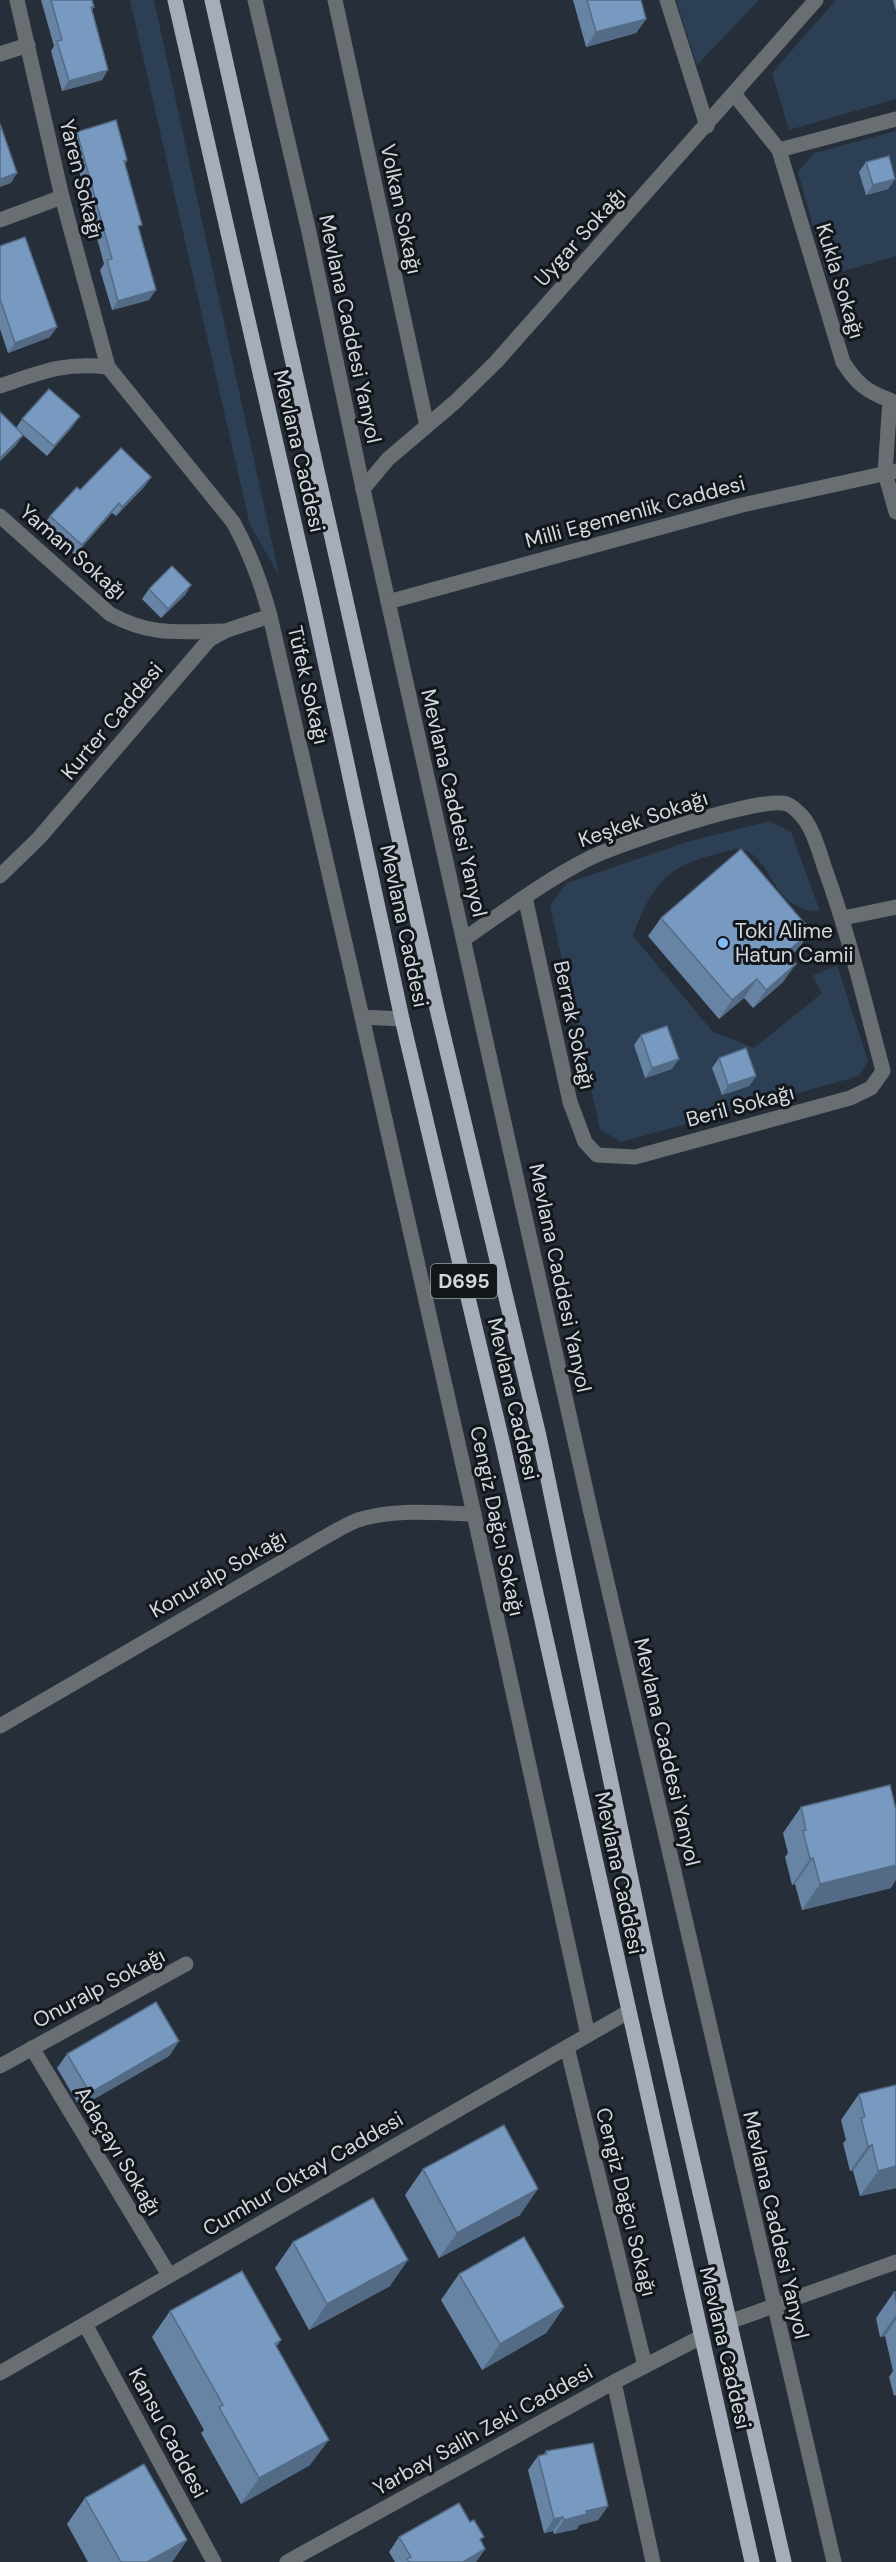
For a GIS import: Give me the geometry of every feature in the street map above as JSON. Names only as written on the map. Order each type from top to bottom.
[{"type":"main road","name":"Mevlana Caddesi","points":[[175,0],[309,590],[402,1019],[502,1441],[752,2562]]},
{"type":"main road","name":"Mevlana Caddesi","points":[[212,0],[438,1013],[539,1436],[656,1999],[784,2562]]},
{"type":"street","name":"Yaren Sokağı","points":[[18,0],[62,197],[108,367]]},
{"type":"street","name":"Mevlana Caddesi Yanyol","points":[[255,0],[309,232],[363,489],[593,1524],[834,2562]]},
{"type":"street","name":"Volkan Sokağı","points":[[335,0],[427,426]]},
{"type":"street","points":[[667,0],[707,126]]},
{"type":"street","name":"Uygar Sokağı","points":[[363,489],[388,459],[496,362],[816,0]]},
{"type":"street","points":[[0,54],[28,45]]},
{"type":"street","name":"Kukla Sokağı","points":[[734,94],[778,150],[843,363],[855,381],[872,394],[893,399],[891,472],[896,512]]},
{"type":"street","points":[[778,150],[896,119]]},
{"type":"street","points":[[0,220],[62,197]]},
{"type":"street","points":[[0,386],[63,366],[85,364],[108,367]]},
{"type":"street","name":"Tüfek Sokağı","points":[[108,367],[232,522],[260,576],[362,1017]]},
{"type":"street","name":"Milli Egemenlik Caddesi","points":[[388,602],[719,511],[891,472]]},
{"type":"street","name":"Yaman Sokağı","points":[[0,516],[110,614],[130,625],[152,631],[225,631]]},
{"type":"street","name":"Kurter Caddesi","points":[[0,876],[39,838],[209,640],[225,631],[270,616]]},
{"type":"street","name":"Keşkek Sokağı","points":[[464,939],[525,897],[588,859],[640,839],[724,813],[755,806],[786,804],[800,813],[808,825],[843,918]]},
{"type":"street","name":"Berrak Sokağı","points":[[525,897],[570,1102],[585,1142],[597,1155]]},
{"type":"street","points":[[843,918],[896,907]]},
{"type":"street","name":"Beril Sokağı","points":[[597,1155],[635,1157],[850,1098],[871,1088],[884,1071],[843,918]]},
{"type":"street","points":[[362,1017],[402,1019]]},
{"type":"street","name":"Cengiz Dağcı Sokağı","points":[[362,1017],[588,2035]]},
{"type":"street","name":"Konuralp Sokağı","points":[[0,1726],[356,1521],[379,1515],[474,1514]]},
{"type":"street","name":"Onuralp Sokağı","points":[[0,2066],[186,1964]]},
{"type":"street","name":"Cumhur Oktay Caddesi","points":[[0,2373],[628,2012]]},
{"type":"street","name":"Cengiz Dağcı Sokağı","points":[[567,2047],[645,2366]]},
{"type":"street","name":"Adaçayı Sokağı","points":[[32,2048],[168,2275]]},
{"type":"street","points":[[729,2322],[896,2262]]},
{"type":"street","name":"Kansu Caddesi","points":[[85,2324],[214,2562]]},
{"type":"street","name":"Yarbay Salih Zeki Caddesi","points":[[287,2562],[614,2382],[701,2337]]},
{"type":"street","points":[[614,2382],[653,2562]]},
{"type":"shaded area","points":[[130,0],[154,0],[279,575],[250,525]]},
{"type":"shaded area","points":[[676,0],[759,0],[697,65]]},
{"type":"shaded area","points":[[836,0],[896,0],[896,99],[789,130],[772,73]]},
{"type":"shaded area","points":[[896,131],[896,256],[827,276],[798,172],[814,153]]},
{"type":"shaded area","points":[[770,821],[791,832],[820,911],[803,909],[791,902],[781,892],[758,859],[748,852],[736,849],[697,860],[670,874],[650,898],[633,936],[713,1032],[754,1048],[822,993],[812,976],[837,965],[868,1061],[859,1076],[621,1142],[600,1129],[550,906],[567,883],[690,841]]},
{"type":"building","points":[[51,0],[92,0],[94,7],[91,7],[108,70],[69,81],[57,41],[62,40]]},
{"type":"building","points":[[587,0],[641,0],[646,19],[596,32]]},
{"type":"building","points":[[116,120],[127,160],[124,161],[142,225],[138,226],[156,290],[118,301],[107,260],[112,259],[77,132]]},
{"type":"building","points":[[0,124],[17,173],[0,179]]},
{"type":"building","points":[[889,156],[895,179],[873,185],[866,162]]},
{"type":"building","points":[[25,237],[57,327],[15,343],[0,299],[0,246]]},
{"type":"building","points":[[49,389],[80,416],[54,446],[22,419]]},
{"type":"building","points":[[0,412],[23,435],[0,458]]},
{"type":"building","points":[[121,448],[151,477],[122,507],[119,503],[82,545],[50,516],[77,487],[80,490]]},
{"type":"building","points":[[172,566],[191,585],[168,609],[149,589]]},
{"type":"building","name":"Toki Alime Hatun Camii","points":[[741,849],[811,931],[787,952],[796,964],[766,990],[757,979],[732,1000],[661,918]]},
{"type":"building","points":[[667,1026],[679,1059],[652,1068],[641,1035]]},
{"type":"building","points":[[746,1048],[756,1076],[728,1085],[719,1058]]},
{"type":"building","points":[[890,1785],[896,1810],[896,1865],[820,1884],[813,1858],[810,1859],[803,1831],[806,1830],[801,1807]]},
{"type":"building","points":[[156,2002],[179,2041],[90,2093],[67,2054]]},
{"type":"building","points":[[896,2085],[896,2166],[878,2171],[872,2145],[868,2146],[861,2118],[865,2117],[859,2094]]},
{"type":"building","points":[[504,2125],[538,2189],[457,2233],[423,2169]]},
{"type":"building","points":[[373,2198],[408,2260],[327,2304],[293,2242]]},
{"type":"building","points":[[524,2237],[564,2307],[500,2344],[459,2274]]},
{"type":"building","points":[[242,2271],[281,2340],[275,2344],[329,2440],[259,2478],[219,2407],[223,2405],[170,2311]]},
{"type":"building","points":[[593,2443],[608,2506],[586,2511],[587,2514],[564,2520],[563,2517],[554,2519],[538,2456],[547,2454],[546,2451]]},
{"type":"building","points":[[144,2464],[187,2540],[147,2562],[121,2562],[85,2498]]},
{"type":"building","points":[[459,2503],[470,2522],[474,2520],[484,2537],[480,2539],[485,2549],[463,2562],[409,2562],[407,2559],[411,2557],[399,2537]]},
{"type":"place","name":"Toki Alime Hatun Camii","points":[[723,943]]}]
